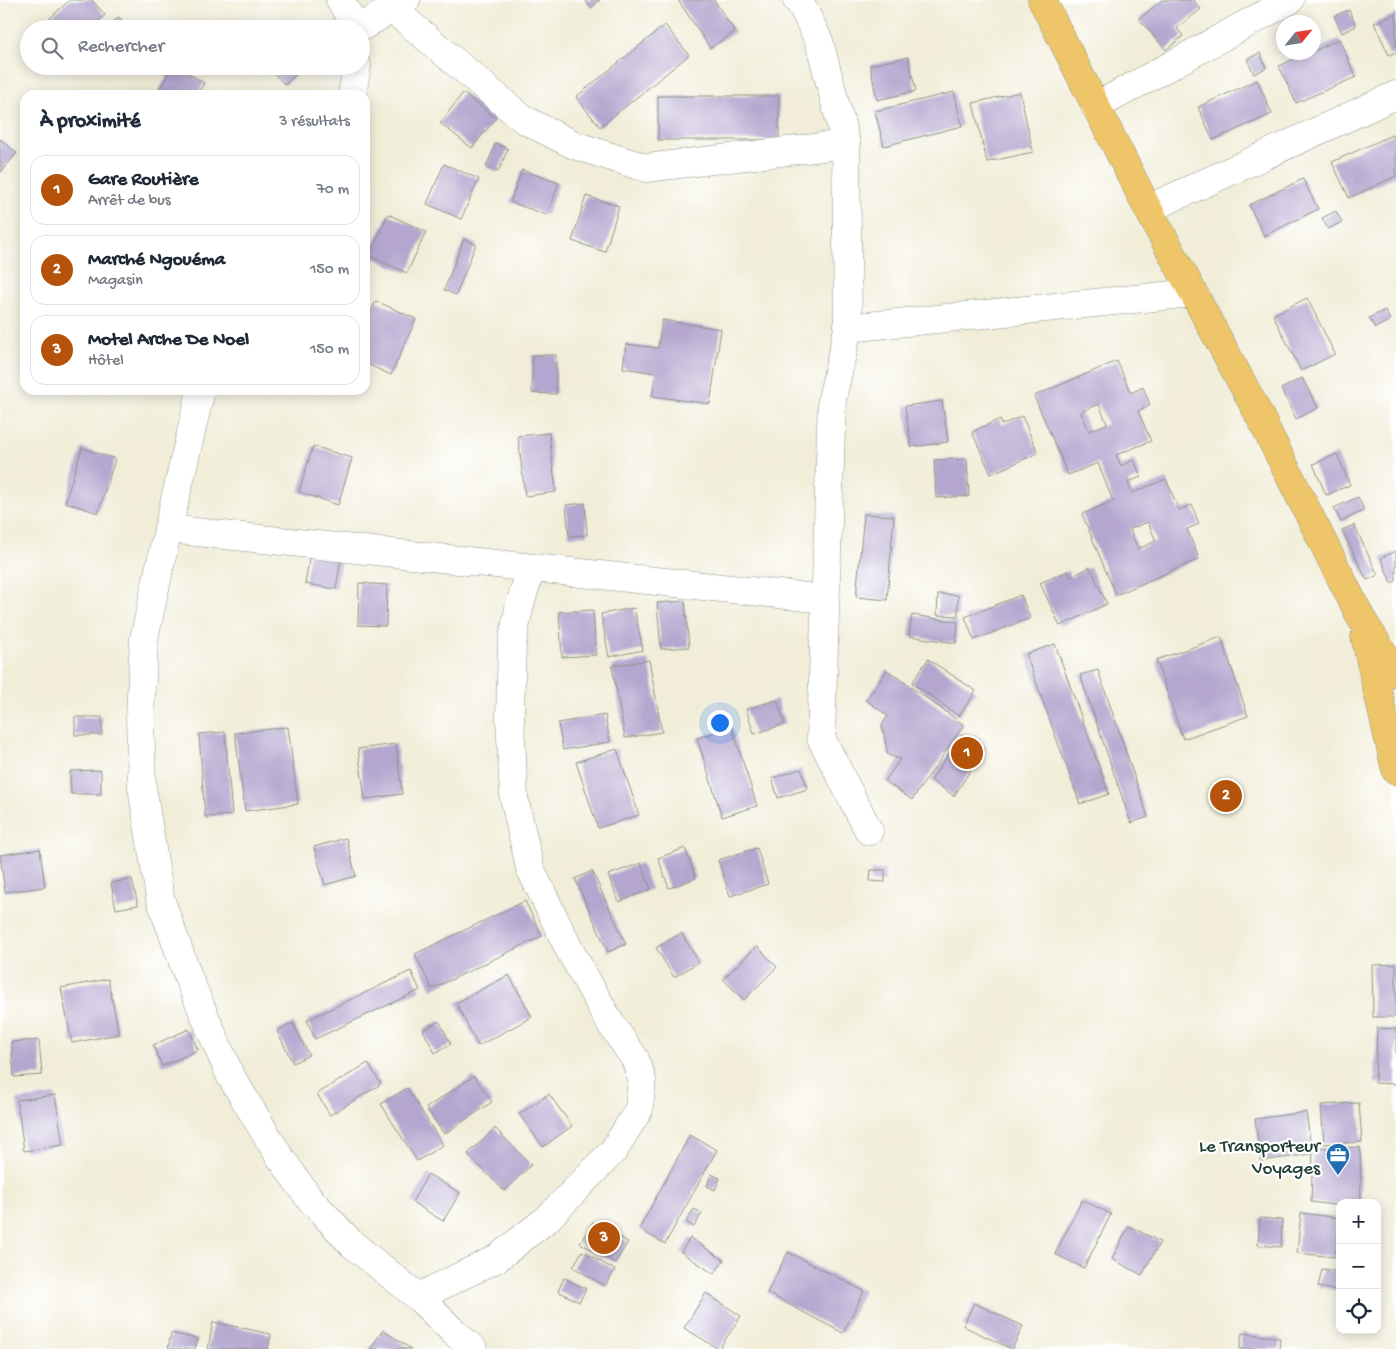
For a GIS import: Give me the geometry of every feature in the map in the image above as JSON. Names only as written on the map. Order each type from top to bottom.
[{"type":"main road","points":[[1042,0],[1148,209],[1257,411],[1361,618],[1396,673]]},
{"type":"main road","points":[[1361,618],[1396,771]]},
{"type":"street","points":[[340,0],[352,20]]},
{"type":"street","points":[[796,0],[802,6],[819,41],[846,144],[848,328],[832,398],[821,738],[869,831]]},
{"type":"street","points":[[1095,107],[1290,0]]},
{"type":"street","points":[[370,21],[398,4],[522,120],[574,145],[646,168],[846,144]]},
{"type":"street","points":[[353,90],[355,75]]},
{"type":"street","points":[[1148,209],[1396,95]]},
{"type":"street","points":[[848,328],[1193,293]]},
{"type":"street","points":[[200,395],[144,639],[140,716],[142,787],[160,898],[189,979],[230,1076],[278,1154],[309,1198],[352,1244],[418,1297],[473,1349]]},
{"type":"street","points":[[168,529],[825,599]]},
{"type":"street","points":[[418,1297],[496,1259],[547,1218],[614,1150],[638,1109],[642,1080],[635,1059],[611,1024],[569,949],[530,868],[514,798],[510,717],[512,644],[519,608],[531,568]]},
{"type":"building","points":[[70,0],[92,0],[105,15],[100,20],[52,20],[50,18]]},
{"type":"building","points":[[585,0],[600,0],[591,8]]},
{"type":"building","points":[[678,0],[714,0],[735,32],[710,48]]},
{"type":"building","points":[[1162,0],[1193,0],[1201,9],[1177,28],[1183,36],[1166,50],[1139,19]]},
{"type":"building","points":[[1349,10],[1356,26],[1342,33],[1334,16]]},
{"type":"building","points":[[1396,14],[1396,52],[1389,55],[1374,23]]},
{"type":"building","points":[[665,25],[689,55],[600,127],[576,97]]},
{"type":"building","points":[[1339,39],[1356,77],[1296,103],[1279,66],[1292,60],[1321,60],[1321,48]]},
{"type":"building","points":[[1260,53],[1266,68],[1254,74],[1247,59]]},
{"type":"building","points":[[908,57],[916,91],[877,100],[870,65]]},
{"type":"building","points":[[168,75],[191,75],[204,83],[200,90],[159,90]]},
{"type":"building","points":[[276,75],[296,75],[285,85]]},
{"type":"building","points":[[1257,80],[1272,114],[1213,140],[1198,107]]},
{"type":"building","points":[[954,92],[962,126],[884,146],[875,111]]},
{"type":"building","points":[[1020,92],[1033,152],[987,162],[973,103]]},
{"type":"building","points":[[463,93],[496,118],[472,148],[440,123]]},
{"type":"building","points":[[658,96],[779,96],[779,140],[658,140]]},
{"type":"building","points":[[1392,135],[1396,144],[1396,176],[1349,198],[1332,162]]},
{"type":"building","points":[[0,139],[17,153],[0,173]]},
{"type":"building","points":[[496,143],[508,149],[498,172],[486,167]]},
{"type":"building","points":[[444,164],[479,179],[461,219],[427,204]]},
{"type":"building","points":[[522,170],[559,183],[547,215],[510,202]]},
{"type":"building","points":[[1303,179],[1318,209],[1264,236],[1249,205]]},
{"type":"building","points":[[586,196],[619,206],[605,252],[572,241]]},
{"type":"building","points":[[1336,211],[1342,222],[1328,229],[1322,218]]},
{"type":"building","points":[[388,214],[426,232],[407,273],[370,256]]},
{"type":"building","points":[[464,239],[476,244],[456,295],[444,290]]},
{"type":"building","points":[[1307,298],[1335,354],[1301,371],[1273,315]]},
{"type":"building","points":[[376,301],[416,319],[391,375],[370,365],[370,314]]},
{"type":"building","points":[[1385,310],[1390,320],[1375,328],[1369,318]]},
{"type":"building","points":[[662,320],[721,329],[710,404],[652,396],[656,373],[623,368],[626,344],[658,348]]},
{"type":"building","points":[[532,355],[556,355],[556,394],[532,393]]},
{"type":"building","points":[[1117,361],[1131,393],[1143,387],[1150,405],[1138,411],[1151,441],[1116,455],[1121,466],[1134,460],[1141,477],[1128,482],[1132,493],[1166,479],[1179,510],[1192,505],[1199,524],[1187,529],[1199,559],[1116,595],[1082,514],[1113,501],[1098,463],[1068,475],[1034,396]],"holes":[[[1099,404],[1107,424],[1089,431],[1081,412]],[[1148,522],[1156,541],[1138,549],[1130,529]]]},
{"type":"building","points":[[1302,378],[1318,408],[1296,419],[1281,389]]},
{"type":"building","points":[[942,401],[948,442],[911,447],[905,406]]},
{"type":"building","points":[[1022,416],[1038,453],[991,474],[972,432],[1000,419],[1002,425]]},
{"type":"building","points":[[549,433],[556,492],[525,496],[518,436]]},
{"type":"building","points":[[313,446],[352,458],[338,505],[299,492]]},
{"type":"building","points":[[82,448],[115,459],[98,513],[65,502]]},
{"type":"building","points":[[1337,454],[1350,485],[1326,495],[1313,464]]},
{"type":"building","points":[[967,459],[969,496],[936,498],[934,460]]},
{"type":"building","points":[[1358,497],[1364,510],[1341,522],[1334,508]]},
{"type":"building","points":[[585,503],[587,535],[569,536],[566,505]]},
{"type":"building","points":[[864,514],[894,516],[887,600],[856,597]]},
{"type":"building","points":[[1354,525],[1378,575],[1367,580],[1342,530]]},
{"type":"building","points":[[1396,551],[1396,581],[1391,583],[1381,558]]},
{"type":"building","points":[[310,553],[341,558],[336,589],[305,584]]},
{"type":"building","points":[[1090,567],[1107,604],[1060,626],[1040,583],[1068,571],[1071,577]]},
{"type":"building","points":[[359,583],[387,585],[386,626],[358,625]]},
{"type":"building","points":[[938,594],[958,595],[958,616],[937,615]]},
{"type":"building","points":[[1021,595],[1030,618],[974,640],[965,617]]},
{"type":"building","points":[[685,601],[689,647],[661,649],[657,603]]},
{"type":"building","points":[[634,608],[643,650],[609,657],[601,614]]},
{"type":"building","points":[[593,610],[596,655],[562,657],[559,612]]},
{"type":"building","points":[[912,615],[958,622],[956,643],[909,636]]},
{"type":"building","points":[[1221,637],[1248,716],[1183,739],[1156,660]]},
{"type":"building","points":[[1055,644],[1109,794],[1080,804],[1026,654]]},
{"type":"building","points":[[928,659],[976,691],[959,716],[912,683]]},
{"type":"building","points":[[649,660],[662,732],[625,738],[612,666]]},
{"type":"building","points":[[887,670],[964,725],[912,800],[885,781],[900,759],[888,755],[882,725],[888,716],[866,700]]},
{"type":"building","points":[[1098,670],[1148,817],[1131,823],[1080,675]]},
{"type":"building","points":[[777,700],[785,724],[754,734],[746,709]]},
{"type":"building","points":[[605,715],[610,742],[563,750],[558,723]]},
{"type":"building","points":[[75,717],[102,717],[102,735],[75,735]]},
{"type":"building","points":[[288,727],[298,804],[245,811],[235,733]]},
{"type":"building","points":[[732,727],[757,806],[722,817],[697,738]]},
{"type":"building","points":[[225,732],[232,815],[205,817],[199,734]]},
{"type":"building","points":[[962,734],[984,749],[954,796],[931,780]]},
{"type":"building","points":[[396,744],[402,794],[365,799],[358,749]]},
{"type":"building","points":[[617,749],[639,815],[598,828],[576,762]]},
{"type":"building","points":[[801,769],[808,789],[778,798],[772,778]]},
{"type":"building","points":[[101,770],[101,794],[71,794],[70,771]]},
{"type":"building","points":[[346,838],[356,876],[325,885],[314,847]]},
{"type":"building","points":[[685,848],[696,878],[669,888],[658,858]]},
{"type":"building","points":[[757,848],[768,884],[730,896],[718,860]]},
{"type":"building","points":[[40,849],[45,887],[5,892],[0,855]]},
{"type":"building","points":[[641,863],[651,889],[619,902],[608,875]]},
{"type":"building","points":[[871,870],[885,870],[885,882],[870,881]]},
{"type":"building","points":[[592,871],[626,944],[608,952],[575,879]]},
{"type":"building","points":[[132,879],[138,905],[116,909],[111,883]]},
{"type":"building","points":[[525,901],[542,936],[432,989],[415,954]]},
{"type":"building","points":[[681,933],[699,962],[674,977],[656,948]]},
{"type":"building","points":[[757,946],[777,967],[744,1000],[723,979]]},
{"type":"building","points":[[1396,964],[1396,1017],[1373,1017],[1372,965]]},
{"type":"building","points":[[411,971],[420,990],[315,1039],[307,1020]]},
{"type":"building","points":[[509,975],[532,1017],[478,1046],[456,1003]]},
{"type":"building","points":[[108,979],[119,1034],[72,1043],[61,988]]},
{"type":"building","points":[[439,1021],[451,1044],[435,1053],[423,1030]]},
{"type":"building","points":[[293,1023],[309,1055],[293,1063],[277,1031]]},
{"type":"building","points":[[1377,1028],[1396,1029],[1396,1084],[1375,1083]]},
{"type":"building","points":[[189,1029],[198,1050],[162,1066],[153,1045]]},
{"type":"building","points":[[39,1040],[42,1075],[14,1077],[11,1042]]},
{"type":"building","points":[[368,1063],[381,1084],[330,1115],[317,1094]]},
{"type":"building","points":[[474,1076],[492,1102],[444,1134],[426,1108]]},
{"type":"building","points":[[407,1088],[443,1145],[417,1161],[381,1104]]},
{"type":"building","points":[[549,1094],[572,1126],[543,1147],[519,1114]]},
{"type":"building","points":[[55,1095],[63,1145],[24,1151],[17,1100]]},
{"type":"building","points":[[1359,1103],[1362,1142],[1324,1144],[1321,1105]]},
{"type":"building","points":[[1306,1112],[1312,1154],[1261,1161],[1255,1119]]},
{"type":"building","points":[[495,1128],[531,1165],[504,1191],[468,1154]]},
{"type":"building","points":[[690,1135],[717,1150],[665,1244],[639,1229]]},
{"type":"building","points":[[1360,1147],[1361,1199],[1336,1199],[1336,1205],[1311,1202],[1313,1148]]},
{"type":"building","points":[[428,1174],[460,1193],[443,1221],[412,1202]]},
{"type":"building","points":[[711,1174],[720,1178],[715,1190],[707,1186]]},
{"type":"building","points":[[1082,1200],[1111,1214],[1084,1268],[1055,1254]]},
{"type":"building","points":[[694,1209],[702,1213],[694,1227],[686,1222]]},
{"type":"building","points":[[1301,1213],[1336,1217],[1335,1257],[1297,1253]]},
{"type":"building","points":[[1260,1218],[1282,1220],[1281,1247],[1258,1245]]},
{"type":"building","points":[[593,1222],[628,1242],[615,1263],[580,1243]]},
{"type":"building","points":[[1129,1226],[1160,1242],[1142,1275],[1112,1259]]},
{"type":"building","points":[[690,1238],[724,1260],[714,1274],[681,1252]]},
{"type":"building","points":[[582,1251],[615,1270],[605,1286],[573,1267]]},
{"type":"building","points":[[788,1252],[864,1291],[843,1333],[767,1293]]},
{"type":"building","points":[[1322,1269],[1336,1271],[1336,1290],[1318,1287]]},
{"type":"building","points":[[564,1278],[586,1289],[579,1302],[558,1291]]},
{"type":"building","points":[[706,1293],[741,1316],[719,1349],[684,1328]]},
{"type":"building","points":[[974,1303],[1023,1326],[1012,1349],[963,1326]]},
{"type":"building","points":[[213,1322],[271,1334],[268,1349],[208,1349]]},
{"type":"building","points":[[383,1330],[411,1349],[370,1349]]},
{"type":"building","points":[[171,1333],[198,1339],[195,1349],[168,1349]]},
{"type":"building","points":[[1242,1333],[1280,1338],[1279,1349],[1240,1349]]},
{"type":"place","name":"Gare Routière","points":[[967,753]]},
{"type":"place","name":"Marché Ngouéma","points":[[1226,796]]},
{"type":"place","name":"Le Transporteur Voyages","points":[[1338,1176]]},
{"type":"place","name":"Motel Arche De Noel","points":[[604,1238]]}]
